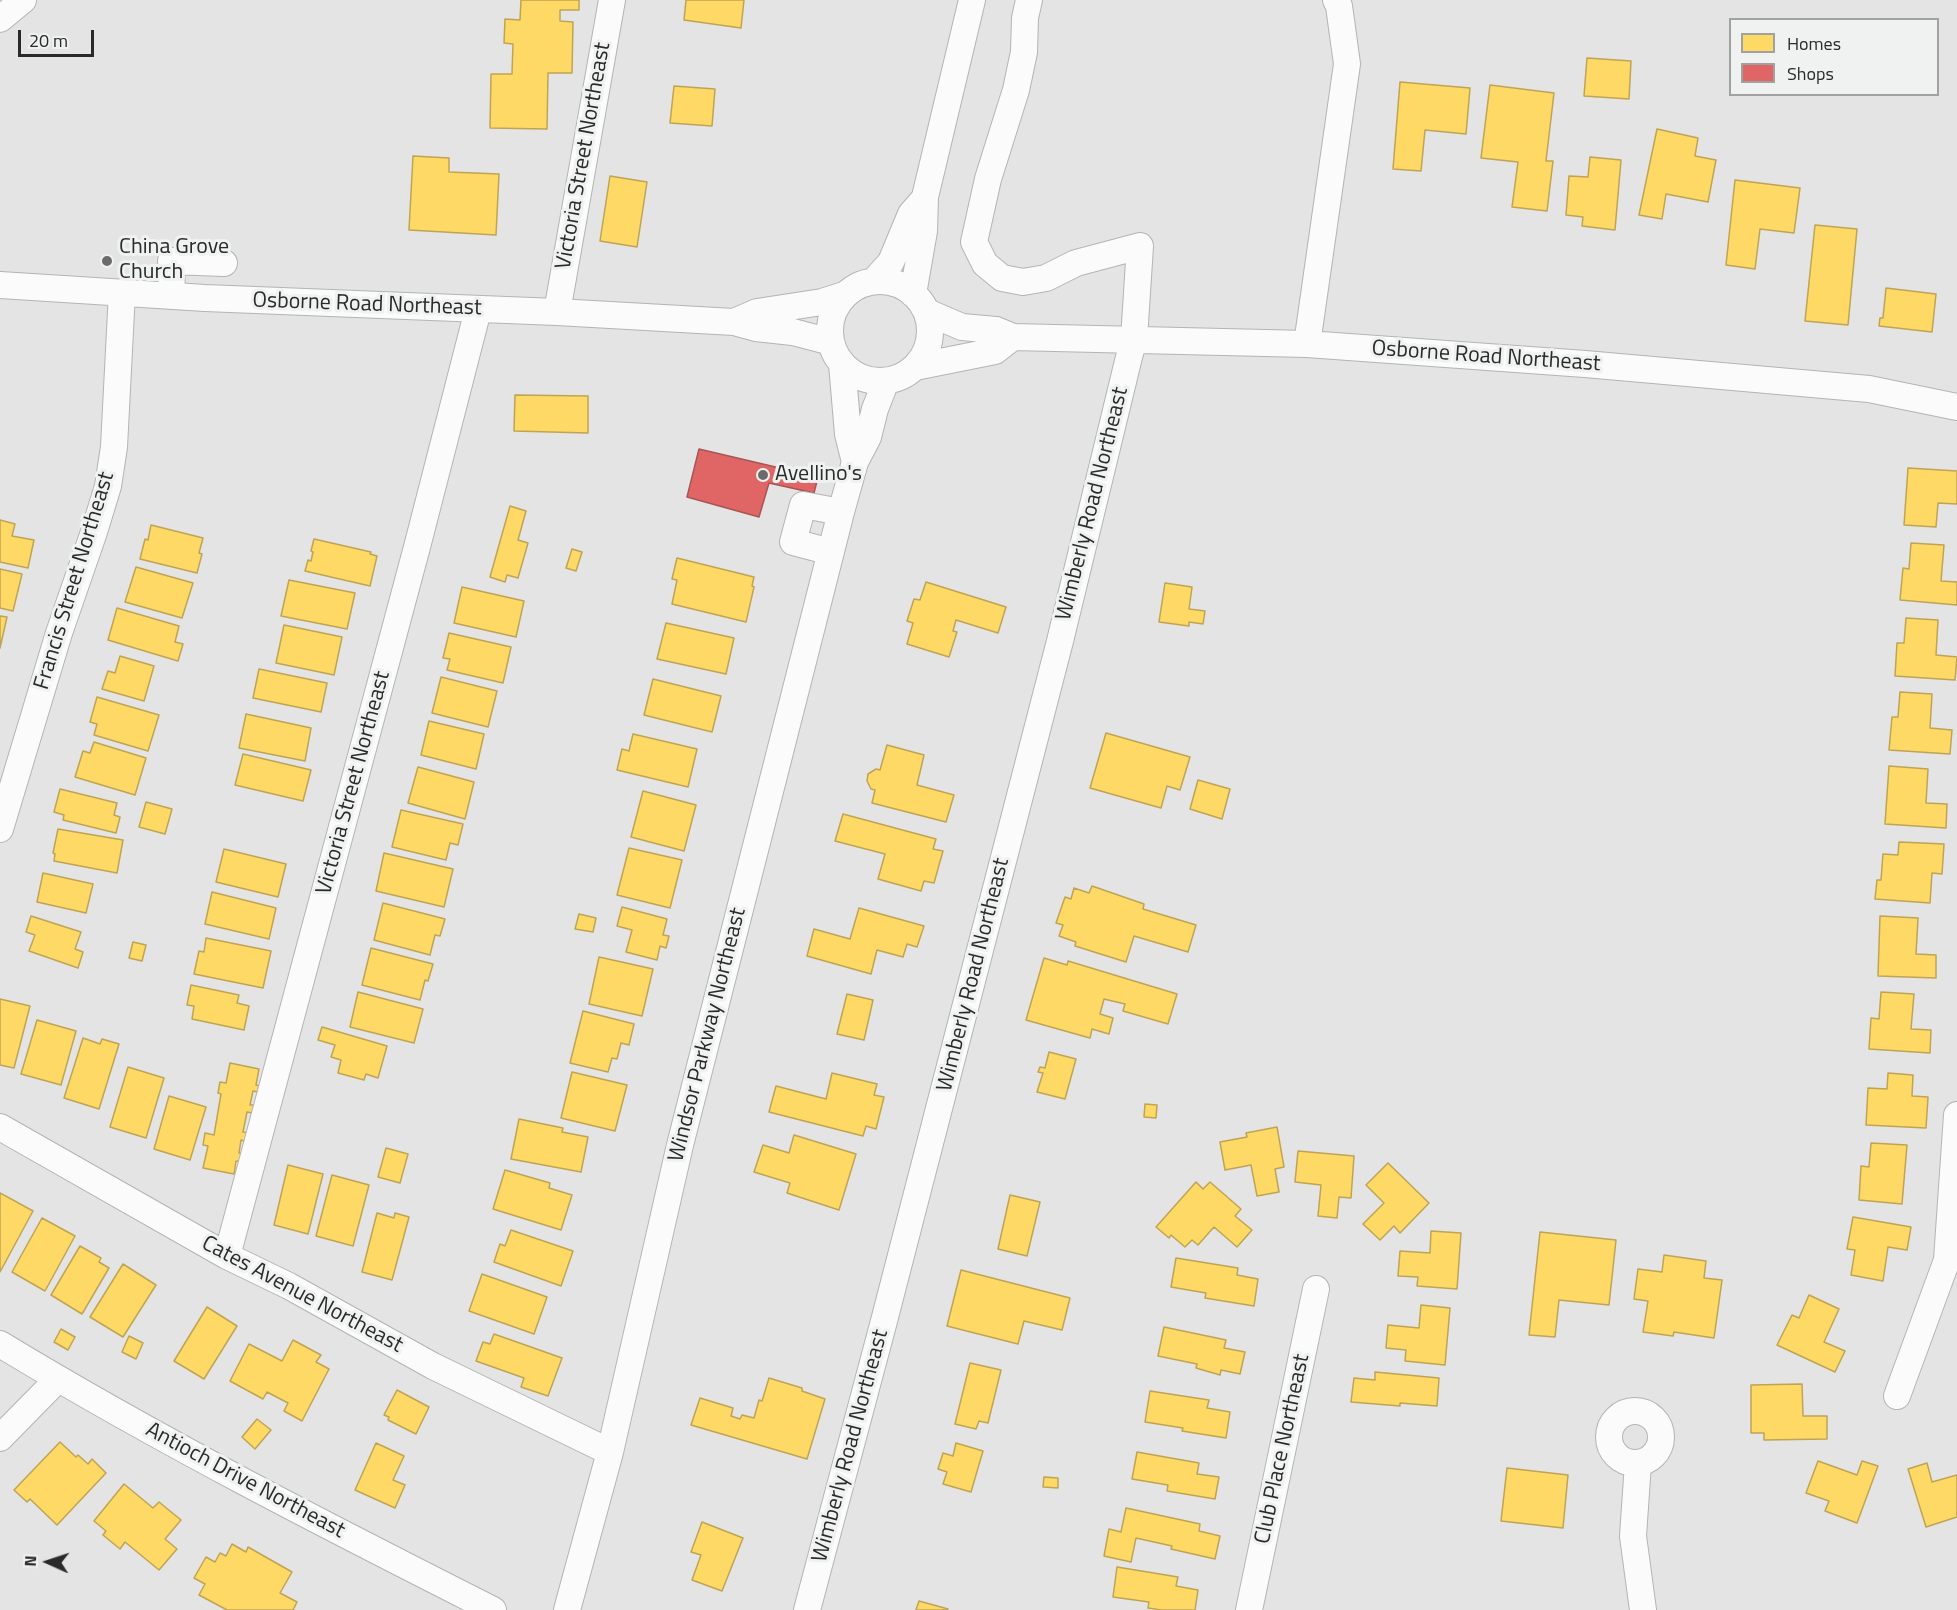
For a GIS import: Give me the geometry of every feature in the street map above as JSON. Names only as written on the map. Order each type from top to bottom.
[{"type":"street","points":[[0,20],[23,0]]},
{"type":"street","name":"Victoria Street Northeast","points":[[557,312],[612,0]]},
{"type":"street","points":[[920,303],[925,197],[972,0]]},
{"type":"street","name":"Wimberly Road Northeast","points":[[807,1610],[1057,652],[1134,339],[1140,246],[1076,263],[1046,278],[1023,282],[1002,278],[985,264],[974,242],[988,179],[1016,90],[1024,52],[1025,18],[1029,0]]},
{"type":"street","points":[[1307,344],[1347,64],[1340,6],[1336,0]]},
{"type":"street","points":[[874,281],[891,262],[911,214],[925,197]]},
{"type":"street","points":[[172,296],[171,261],[225,263]]},
{"type":"street","points":[[874,281],[890,282],[906,288],[920,303],[930,329],[929,345],[922,360],[910,372],[896,380],[879,382],[862,379],[848,371],[836,353],[830,325],[835,309],[844,295],[858,285],[874,281]]},
{"type":"street","name":"Osborne Road Northeast","points":[[0,285],[172,296],[557,312],[734,322],[756,328],[792,332],[836,353]]},
{"type":"street","name":"Francis Street Northeast","points":[[0,829],[58,633],[108,486],[114,447],[122,292]]},
{"type":"street","name":"Osborne Road Northeast","points":[[734,322],[757,312],[822,302],[844,295]]},
{"type":"street","name":"Osborne Road Northeast","points":[[920,303],[962,327],[996,330],[1012,337],[1307,344],[1585,364],[1869,389],[1957,407]]},
{"type":"street","name":"Victoria Street Northeast","points":[[227,1256],[478,310]]},
{"type":"street","points":[[915,367],[994,351],[1012,337]]},
{"type":"street","name":"Windsor Parkway Northeast","points":[[836,353],[848,434],[855,462]]},
{"type":"street","name":"Windsor Parkway Northeast","points":[[567,1610],[610,1452],[680,1145],[841,512],[855,462],[868,437],[875,409],[886,381]]},
{"type":"street","points":[[831,552],[793,542],[803,505],[841,512]]},
{"type":"street","points":[[1897,1396],[1947,1260],[1957,1114]]},
{"type":"street","name":"Cates Avenue Northeast","points":[[0,1127],[227,1256],[289,1286],[433,1366],[610,1452]]},
{"type":"street","name":"Club Place Northeast","points":[[1250,1610],[1316,1289]]},
{"type":"street","name":"Antioch Drive Northeast","points":[[0,1344],[58,1379],[361,1544],[494,1610]]},
{"type":"street","points":[[0,1438],[58,1379]]},
{"type":"street","points":[[1638,1463],[1633,1536],[1642,1610]]},
{"type":"building: Homes","points":[[521,0],[579,0],[579,10],[560,10],[560,21],[573,22],[572,73],[548,73],[547,129],[490,128],[491,74],[512,74],[513,44],[504,43],[505,19],[520,20]]},
{"type":"building: Homes","points":[[686,0],[744,0],[741,28],[684,20]]},
{"type":"building: Homes","points":[[1587,58],[1631,61],[1629,99],[1584,96]]},
{"type":"building: Homes","points":[[1400,82],[1470,88],[1466,134],[1425,130],[1421,171],[1393,169]]},
{"type":"building: Homes","points":[[1490,85],[1554,93],[1546,161],[1553,161],[1547,211],[1512,207],[1518,162],[1481,158]]},
{"type":"building: Homes","points":[[674,86],[715,89],[712,126],[670,123]]},
{"type":"building: Homes","points":[[1657,129],[1698,138],[1695,156],[1716,160],[1708,202],[1666,194],[1662,219],[1639,215]]},
{"type":"building: Homes","points":[[413,156],[449,158],[449,172],[499,174],[496,235],[409,230]]},
{"type":"building: Homes","points":[[1590,157],[1621,160],[1615,230],[1582,226],[1583,217],[1566,215],[1569,176],[1588,177]]},
{"type":"building: Homes","points":[[610,176],[647,182],[637,247],[600,241]]},
{"type":"building: Homes","points":[[1735,180],[1800,188],[1794,233],[1760,229],[1755,269],[1726,265]]},
{"type":"building: Homes","points":[[1815,225],[1857,229],[1848,325],[1805,321]]},
{"type":"building: Homes","points":[[1886,288],[1936,294],[1932,332],[1879,326],[1880,318],[1883,318]]},
{"type":"building: Homes","points":[[515,395],[588,396],[588,433],[514,431]]},
{"type":"building: Homes","points":[[1908,468],[1957,471],[1957,504],[1938,503],[1936,527],[1904,525]]},
{"type":"building: Homes","points":[[510,506],[526,511],[518,540],[528,543],[518,578],[507,575],[505,582],[490,577]]},
{"type":"building: Homes","points":[[0,520],[15,524],[12,536],[34,540],[28,568],[0,562]]},
{"type":"building: Homes","points":[[151,525],[203,538],[197,573],[140,559]]},
{"type":"building: Homes","points":[[314,539],[371,552],[370,554],[377,556],[370,586],[305,571],[308,560],[311,561]]},
{"type":"building: Homes","points":[[1911,543],[1944,545],[1941,581],[1957,582],[1957,605],[1900,600],[1903,568],[1909,569]]},
{"type":"building: Homes","points":[[572,549],[582,552],[576,571],[566,568]]},
{"type":"building: Homes","points":[[677,558],[754,577],[746,622],[672,604],[677,580],[672,579]]},
{"type":"building: Homes","points":[[136,567],[193,583],[182,618],[125,602]]},
{"type":"building: Homes","points":[[0,569],[22,574],[13,611],[0,608]]},
{"type":"building: Homes","points":[[289,580],[355,593],[347,629],[281,616]]},
{"type":"building: Homes","points":[[926,582],[1006,607],[998,633],[956,620],[953,631],[957,632],[949,657],[907,644],[913,623],[907,621],[914,599],[920,600]]},
{"type":"building: Homes","points":[[1165,583],[1192,587],[1189,609],[1205,611],[1203,624],[1189,622],[1189,626],[1159,622]]},
{"type":"building: Homes","points":[[462,587],[524,601],[516,637],[454,623]]},
{"type":"building: Homes","points":[[117,608],[179,626],[175,642],[183,644],[178,661],[108,640]]},
{"type":"building: Homes","points":[[0,616],[7,617],[0,648]]},
{"type":"building: Homes","points":[[1906,618],[1938,620],[1936,655],[1957,657],[1955,680],[1895,676],[1897,643],[1904,643]]},
{"type":"building: Homes","points":[[666,623],[734,638],[726,674],[657,659]]},
{"type":"building: Homes","points":[[284,625],[342,637],[334,675],[276,663]]},
{"type":"building: Homes","points":[[449,633],[511,647],[503,683],[447,670],[450,659],[443,658]]},
{"type":"building: Homes","points":[[120,656],[154,666],[144,701],[102,689],[108,671],[115,673]]},
{"type":"building: Homes","points":[[259,669],[327,683],[321,712],[253,698]]},
{"type":"building: Homes","points":[[441,677],[497,691],[488,727],[432,713]]},
{"type":"building: Homes","points":[[653,679],[721,696],[712,732],[644,715]]},
{"type":"building: Homes","points":[[1900,692],[1932,694],[1930,728],[1952,730],[1950,754],[1889,750],[1892,717],[1898,717]]},
{"type":"building: Homes","points":[[97,697],[159,715],[148,751],[94,735],[97,724],[90,722]]},
{"type":"building: Homes","points":[[246,714],[311,728],[305,761],[239,748]]},
{"type":"building: Homes","points":[[429,721],[484,734],[476,769],[421,755]]},
{"type":"building: Homes","points":[[1106,733],[1190,757],[1180,790],[1167,786],[1161,808],[1090,788]]},
{"type":"building: Homes","points":[[633,734],[697,749],[688,787],[617,770],[622,749],[629,751]]},
{"type":"building: Homes","points":[[94,742],[146,758],[135,795],[75,777],[83,751],[90,753]]},
{"type":"building: Homes","points":[[887,745],[924,755],[917,785],[954,795],[946,822],[872,803],[875,790],[871,789],[867,781],[868,774],[876,769],[880,770]]},
{"type":"building: Homes","points":[[243,754],[311,770],[303,801],[235,785]]},
{"type":"building: Homes","points":[[1889,766],[1928,769],[1926,803],[1947,804],[1946,828],[1885,824]]},
{"type":"building: Homes","points":[[418,767],[474,782],[465,819],[408,803]]},
{"type":"building: Homes","points":[[1198,780],[1230,789],[1222,819],[1190,809]]},
{"type":"building: Homes","points":[[60,789],[117,803],[114,815],[120,817],[116,833],[63,820],[64,815],[54,812]]},
{"type":"building: Homes","points":[[643,791],[696,805],[684,851],[631,837]]},
{"type":"building: Homes","points":[[146,802],[172,809],[165,834],[139,827]]},
{"type":"building: Homes","points":[[401,810],[463,824],[458,845],[450,843],[446,860],[392,847]]},
{"type":"building: Homes","points":[[843,814],[936,839],[933,849],[943,851],[934,883],[924,881],[921,891],[878,879],[885,854],[835,841]]},
{"type":"building: Homes","points":[[58,829],[123,840],[117,873],[54,861],[55,854],[53,853]]},
{"type":"building: Homes","points":[[1899,842],[1944,844],[1942,874],[1932,873],[1930,903],[1875,899],[1877,880],[1881,880],[1883,854],[1898,855]]},
{"type":"building: Homes","points":[[629,848],[682,860],[670,908],[617,895]]},
{"type":"building: Homes","points":[[224,849],[286,864],[278,897],[216,882]]},
{"type":"building: Homes","points":[[384,853],[453,869],[444,907],[376,891]]},
{"type":"building: Homes","points":[[43,873],[93,884],[86,913],[37,902]]},
{"type":"building: Homes","points":[[1092,886],[1144,904],[1143,909],[1196,925],[1188,952],[1134,936],[1126,962],[1075,946],[1076,942],[1059,936],[1063,925],[1056,923],[1065,897],[1071,899],[1074,888],[1089,893]]},
{"type":"building: Homes","points":[[212,892],[276,908],[269,939],[205,924]]},
{"type":"building: Homes","points":[[383,903],[445,919],[440,936],[435,935],[430,955],[374,940]]},
{"type":"building: Homes","points":[[622,907],[667,919],[663,935],[669,936],[666,948],[660,946],[657,960],[626,952],[632,930],[617,926]]},
{"type":"building: Homes","points":[[859,908],[924,926],[917,947],[907,944],[903,957],[877,950],[871,974],[807,956],[814,929],[850,939]]},
{"type":"building: Homes","points":[[579,914],[596,918],[593,932],[575,929]]},
{"type":"building: Homes","points":[[31,916],[81,932],[75,949],[83,952],[78,968],[29,951],[35,935],[26,932]]},
{"type":"building: Homes","points":[[1880,916],[1918,918],[1916,954],[1936,955],[1936,978],[1878,976]]},
{"type":"building: Homes","points":[[206,938],[271,951],[263,988],[194,974],[199,951],[204,952]]},
{"type":"building: Homes","points":[[133,942],[146,945],[142,961],[129,958]]},
{"type":"building: Homes","points":[[371,948],[433,964],[428,981],[425,980],[420,1000],[362,985]]},
{"type":"building: Homes","points":[[599,957],[653,969],[642,1016],[589,1004]]},
{"type":"building: Homes","points":[[1044,958],[1067,965],[1068,961],[1177,994],[1168,1024],[1123,1011],[1125,1004],[1104,999],[1100,1014],[1113,1018],[1109,1034],[1092,1029],[1090,1038],[1026,1020]]},
{"type":"building: Homes","points":[[191,985],[239,995],[237,1003],[249,1006],[244,1030],[192,1019],[194,1006],[187,1005]]},
{"type":"building: Homes","points":[[358,992],[423,1009],[414,1043],[350,1027]]},
{"type":"building: Homes","points":[[1881,992],[1914,994],[1911,1029],[1931,1030],[1930,1053],[1869,1049],[1871,1018],[1879,1019]]},
{"type":"building: Homes","points":[[847,994],[873,1000],[864,1040],[837,1034]]},
{"type":"building: Homes","points":[[0,999],[30,1006],[14,1068],[0,1065]]},
{"type":"building: Homes","points":[[583,1011],[634,1024],[629,1045],[621,1043],[617,1059],[612,1058],[608,1072],[570,1063]]},
{"type":"building: Homes","points":[[37,1020],[76,1031],[61,1085],[21,1074]]},
{"type":"building: Homes","points":[[322,1027],[387,1046],[378,1078],[366,1074],[364,1080],[338,1073],[341,1060],[331,1057],[335,1045],[318,1040]]},
{"type":"building: Homes","points":[[83,1038],[100,1044],[102,1039],[119,1044],[99,1109],[64,1098]]},
{"type":"building: Homes","points":[[1049,1052],[1076,1059],[1065,1099],[1037,1092],[1043,1073],[1038,1072],[1040,1067],[1045,1068]]},
{"type":"building: Homes","points":[[230,1063],[259,1069],[256,1085],[259,1086],[258,1092],[253,1091],[250,1105],[254,1105],[252,1113],[247,1112],[243,1132],[249,1133],[247,1142],[241,1140],[239,1153],[244,1154],[242,1162],[236,1161],[234,1174],[203,1168],[208,1146],[203,1145],[205,1133],[214,1135],[221,1094],[218,1093],[220,1082],[226,1083]]},
{"type":"building: Homes","points":[[128,1067],[164,1078],[146,1138],[110,1127]]},
{"type":"building: Homes","points":[[572,1072],[627,1085],[615,1131],[561,1118]]},
{"type":"building: Homes","points":[[832,1073],[877,1084],[874,1095],[884,1097],[876,1129],[866,1126],[863,1136],[769,1112],[776,1086],[826,1099]]},
{"type":"building: Homes","points":[[1888,1073],[1913,1075],[1912,1096],[1928,1097],[1926,1128],[1866,1125],[1868,1088],[1887,1089]]},
{"type":"building: Homes","points":[[169,1096],[206,1107],[190,1160],[154,1149]]},
{"type":"building: Homes","points":[[1145,1104],[1157,1105],[1156,1118],[1144,1117]]},
{"type":"building: Homes","points":[[519,1119],[563,1128],[562,1132],[588,1137],[581,1172],[511,1159]]},
{"type":"building: Homes","points":[[1277,1127],[1284,1167],[1275,1169],[1279,1192],[1257,1196],[1251,1165],[1225,1170],[1220,1142],[1247,1137],[1246,1133]]},
{"type":"building: Homes","points":[[794,1135],[856,1154],[839,1210],[787,1193],[790,1183],[754,1172],[763,1145],[789,1153]]},
{"type":"building: Homes","points":[[1871,1143],[1907,1145],[1902,1204],[1859,1200],[1861,1166],[1869,1167]]},
{"type":"building: Homes","points":[[386,1148],[408,1154],[400,1183],[378,1177]]},
{"type":"building: Homes","points":[[1298,1151],[1354,1156],[1351,1198],[1339,1197],[1337,1218],[1318,1216],[1321,1185],[1295,1182]]},
{"type":"building: Homes","points":[[1388,1163],[1429,1203],[1400,1233],[1394,1226],[1380,1240],[1363,1224],[1384,1203],[1366,1185]]},
{"type":"building: Homes","points":[[288,1165],[323,1174],[308,1234],[274,1225]]},
{"type":"building: Homes","points":[[505,1170],[550,1183],[549,1188],[572,1195],[561,1230],[493,1209]]},
{"type":"building: Homes","points":[[332,1175],[369,1185],[353,1246],[316,1236]]},
{"type":"building: Homes","points":[[1196,1182],[1203,1189],[1210,1182],[1241,1209],[1235,1216],[1252,1230],[1237,1247],[1214,1227],[1198,1245],[1192,1240],[1185,1247],[1171,1235],[1169,1238],[1156,1227]]},
{"type":"building: Homes","points":[[0,1193],[33,1211],[0,1272]]},
{"type":"building: Homes","points":[[1010,1195],[1040,1202],[1027,1256],[998,1249]]},
{"type":"building: Homes","points":[[377,1213],[394,1218],[395,1213],[409,1217],[392,1280],[362,1272]]},
{"type":"building: Homes","points":[[1853,1217],[1911,1227],[1907,1250],[1888,1247],[1883,1281],[1851,1275],[1855,1250],[1847,1249]]},
{"type":"building: Homes","points":[[42,1218],[75,1236],[45,1291],[12,1272]]},
{"type":"building: Homes","points":[[511,1230],[573,1251],[561,1286],[494,1262],[500,1244],[505,1246]]},
{"type":"building: Homes","points":[[1431,1231],[1461,1233],[1457,1289],[1417,1286],[1418,1277],[1398,1276],[1400,1251],[1430,1253]]},
{"type":"building: Homes","points":[[1540,1232],[1616,1240],[1609,1305],[1559,1300],[1555,1337],[1529,1335]]},
{"type":"building: Homes","points":[[80,1246],[101,1258],[99,1262],[109,1268],[82,1314],[51,1295]]},
{"type":"building: Homes","points":[[1664,1255],[1706,1261],[1704,1278],[1722,1280],[1714,1338],[1674,1332],[1673,1336],[1643,1332],[1648,1301],[1634,1299],[1638,1269],[1662,1272]]},
{"type":"building: Homes","points":[[1176,1258],[1238,1268],[1237,1275],[1258,1279],[1254,1306],[1205,1298],[1206,1293],[1171,1287]]},
{"type":"building: Homes","points":[[123,1264],[156,1285],[123,1337],[90,1317]]},
{"type":"building: Homes","points":[[961,1270],[1070,1298],[1062,1330],[1024,1321],[1018,1344],[947,1326]]},
{"type":"building: Homes","points":[[482,1274],[547,1297],[534,1334],[469,1311]]},
{"type":"building: Homes","points":[[1809,1295],[1839,1309],[1824,1342],[1845,1351],[1835,1372],[1777,1345],[1792,1315],[1799,1318]]},
{"type":"building: Homes","points":[[1421,1305],[1450,1308],[1445,1365],[1405,1361],[1406,1350],[1386,1348],[1388,1325],[1419,1328]]},
{"type":"building: Homes","points":[[207,1307],[237,1326],[204,1379],[174,1361]]},
{"type":"building: Homes","points":[[1164,1327],[1226,1340],[1224,1348],[1245,1352],[1240,1374],[1221,1370],[1220,1375],[1196,1368],[1197,1364],[1158,1356]]},
{"type":"building: Homes","points":[[61,1329],[75,1337],[68,1350],[54,1342]]},
{"type":"building: Homes","points":[[494,1334],[562,1358],[548,1396],[521,1387],[524,1378],[476,1361],[483,1342],[490,1344]]},
{"type":"building: Homes","points":[[129,1336],[143,1343],[136,1359],[122,1352]]},
{"type":"building: Homes","points":[[293,1340],[321,1355],[316,1362],[329,1369],[302,1421],[284,1411],[288,1403],[267,1392],[263,1399],[230,1381],[249,1344],[282,1361]]},
{"type":"building: Homes","points":[[970,1363],[1001,1370],[988,1423],[979,1421],[976,1429],[955,1424]]},
{"type":"building: Homes","points":[[1375,1372],[1439,1378],[1437,1406],[1351,1402],[1354,1378],[1375,1380]]},
{"type":"building: Homes","points":[[769,1378],[802,1388],[802,1391],[825,1399],[807,1459],[691,1425],[700,1398],[733,1408],[731,1416],[740,1419],[742,1415],[754,1418]]},
{"type":"building: Homes","points":[[1802,1384],[1803,1416],[1827,1416],[1827,1439],[1764,1440],[1764,1433],[1751,1433],[1751,1385]]},
{"type":"building: Homes","points":[[397,1390],[429,1407],[416,1434],[388,1420],[389,1417],[384,1415]]},
{"type":"building: Homes","points":[[1150,1391],[1209,1400],[1207,1408],[1230,1412],[1226,1438],[1145,1422]]},
{"type":"building: Homes","points":[[257,1419],[271,1430],[255,1449],[242,1437]]},
{"type":"building: Homes","points":[[60,1442],[76,1457],[78,1455],[88,1464],[92,1459],[106,1473],[57,1525],[30,1499],[27,1502],[14,1490]]},
{"type":"building: Homes","points":[[376,1443],[404,1456],[393,1480],[405,1485],[395,1508],[355,1490]]},
{"type":"building: Homes","points":[[956,1443],[983,1451],[971,1492],[943,1484],[947,1472],[938,1469],[943,1453],[953,1456]]},
{"type":"building: Homes","points":[[1137,1452],[1199,1463],[1197,1474],[1219,1477],[1215,1499],[1167,1491],[1168,1485],[1132,1479]]},
{"type":"building: Homes","points":[[1818,1461],[1857,1475],[1862,1461],[1878,1466],[1857,1523],[1825,1511],[1829,1501],[1806,1493]]},
{"type":"building: Homes","points":[[1927,1463],[1932,1482],[1957,1475],[1957,1517],[1926,1527],[1908,1469]]},
{"type":"building: Homes","points":[[1507,1468],[1568,1475],[1563,1528],[1501,1521]]},
{"type":"building: Homes","points":[[1044,1477],[1058,1478],[1058,1488],[1043,1487]]},
{"type":"building: Homes","points":[[124,1484],[153,1508],[159,1502],[181,1520],[165,1539],[177,1549],[159,1570],[125,1542],[120,1549],[103,1535],[106,1531],[94,1521]]},
{"type":"building: Homes","points":[[1126,1508],[1200,1524],[1199,1531],[1220,1536],[1215,1559],[1136,1538],[1131,1562],[1104,1556],[1109,1529],[1121,1532]]},
{"type":"building: Homes","points":[[702,1522],[743,1538],[722,1591],[692,1580],[701,1555],[691,1552]]},
{"type":"building: Homes","points":[[232,1544],[246,1552],[248,1547],[292,1572],[280,1593],[297,1602],[293,1610],[227,1610],[199,1595],[205,1584],[194,1578],[206,1557],[215,1562],[220,1553],[226,1556]]},
{"type":"building: Homes","points":[[1117,1567],[1178,1577],[1176,1586],[1198,1590],[1195,1610],[1148,1608],[1149,1602],[1113,1597]]},
{"type":"building: Homes","points":[[919,1601],[948,1609],[916,1610]]},
{"type":"building: Shops","points":[[699,449],[818,477],[814,493],[769,483],[759,517],[687,497]]},
{"type":"place","name":"China Grove Church","points":[[107,261]]},
{"type":"place","name":"Avellino's","points":[[763,475]]}]
